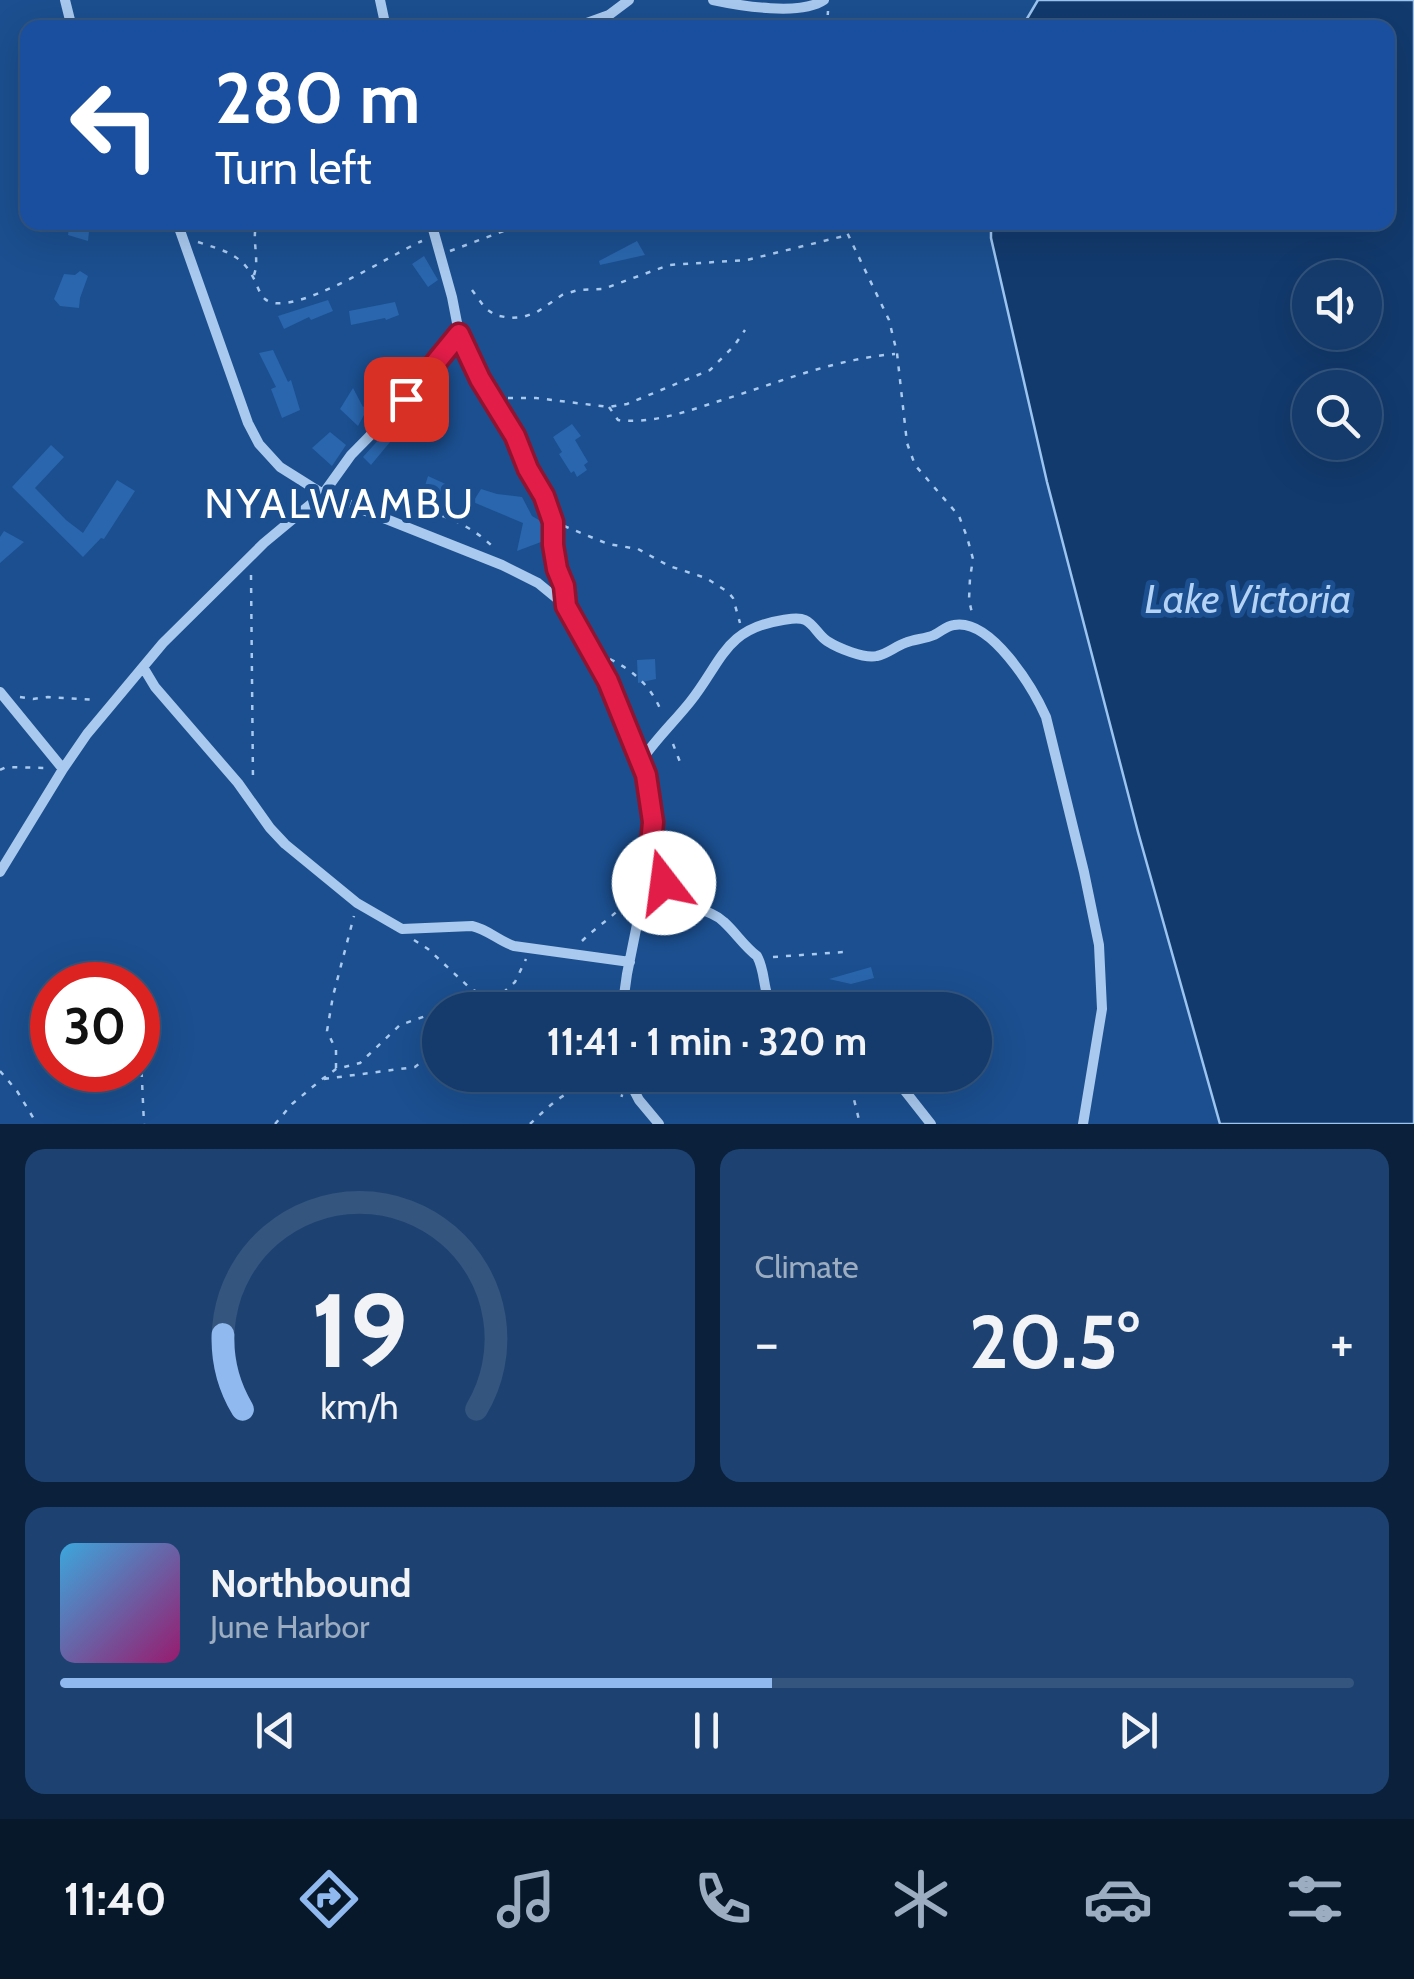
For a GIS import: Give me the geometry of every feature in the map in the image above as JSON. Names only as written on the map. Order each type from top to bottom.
[{"type":"street","points":[[595,20],[629,0]]},
{"type":"street","points":[[713,0],[806,8],[826,0]]},
{"type":"street","points":[[180,230],[248,423],[259,444],[280,467],[322,494],[502,565],[538,583],[566,606],[608,681],[646,775],[653,822],[650,855],[625,992]]},
{"type":"street","points":[[433,230],[459,334],[544,496],[553,522],[553,545],[566,606]]},
{"type":"street","points":[[0,872],[62,769],[164,643],[250,556],[322,494],[351,455],[406,399],[459,334]]},
{"type":"street","points":[[641,761],[694,697],[728,644],[766,622],[802,618],[826,640],[875,657],[932,636],[950,625],[974,626],[1022,674],[1046,717],[1084,872],[1099,945],[1102,1009],[1084,1124]]},
{"type":"street","points":[[143,668],[155,688],[285,844],[357,904],[402,929],[472,926],[502,942],[531,949],[630,962]]},
{"type":"street","points":[[6,693],[62,769]]},
{"type":"street","points":[[650,855],[674,898],[715,915],[757,956],[765,992]]},
{"type":"street","points":[[635,1092],[659,1124]]},
{"type":"street","points":[[907,1092],[930,1124]]},
{"type":"path","points":[[253,276],[256,230]]},
{"type":"path","points":[[440,254],[506,230]]},
{"type":"path","points":[[845,230],[889,320],[907,443],[915,464],[959,516],[968,537],[973,560],[969,600],[974,626]]},
{"type":"path","points":[[182,237],[236,256],[246,263],[265,299],[292,304],[434,236]]},
{"type":"path","points":[[472,290],[495,315],[523,317],[578,290],[603,290],[669,265],[748,260],[848,236]]},
{"type":"path","points":[[492,401],[536,398],[609,407],[628,404],[710,370],[746,330]]},
{"type":"path","points":[[609,407],[618,420],[631,422],[680,415],[816,368],[897,354]]},
{"type":"path","points":[[389,506],[434,514],[472,529],[497,551],[502,565]]},
{"type":"path","points":[[553,522],[608,544],[638,549],[669,566],[706,578],[733,598],[743,633]]},
{"type":"path","points":[[250,556],[252,804]]},
{"type":"path","points":[[590,650],[626,668],[649,688],[680,762]]},
{"type":"path","points":[[6,693],[32,699],[114,702]]},
{"type":"path","points":[[0,770],[6,766],[62,769]]},
{"type":"path","points":[[573,954],[646,881]]},
{"type":"path","points":[[336,1069],[336,1050],[327,1031],[357,904]]},
{"type":"path","points":[[402,929],[478,992]]},
{"type":"path","points":[[504,992],[515,982],[531,949]]},
{"type":"path","points":[[757,956],[844,952]]},
{"type":"path","points":[[275,1124],[292,1104],[336,1069],[360,1063],[400,1025],[422,1017]]},
{"type":"path","points":[[321,1080],[416,1067],[422,1062]]},
{"type":"path","points":[[0,1071],[37,1124]]},
{"type":"path","points":[[143,1092],[144,1124]]},
{"type":"path","points":[[530,1124],[552,1103],[574,1092]]},
{"type":"path","points":[[609,1092],[639,1100]]},
{"type":"path","points":[[852,1092],[860,1124]]},
{"type":"water","name":"Lake Victoria","points":[[1038,0],[1414,0],[1414,1124],[1220,1124],[1138,832],[1047,482],[991,230],[1395,230],[1395,20],[1026,20]]},
{"type":"building","points":[[69,230],[89,230],[88,241],[68,235]]},
{"type":"building","points":[[637,241],[645,255],[600,265],[599,261]]},
{"type":"building","points":[[424,256],[438,280],[428,287],[412,264]]},
{"type":"building","points":[[80,271],[88,276],[79,308],[60,306],[54,299],[64,274],[75,275]]},
{"type":"building","points":[[328,300],[333,311],[284,329],[278,316]]},
{"type":"building","points":[[395,302],[399,315],[351,325],[349,311]]},
{"type":"building","points":[[273,350],[288,382],[291,380],[300,410],[282,418],[271,389],[276,387],[259,353]]},
{"type":"building","points":[[353,388],[363,407],[376,398],[384,409],[370,420],[365,413],[358,426],[340,409]]},
{"type":"building","points":[[431,396],[441,411],[425,420],[415,411]]},
{"type":"building","points":[[572,424],[581,436],[575,440],[588,462],[584,465],[587,470],[577,477],[559,454],[562,452],[553,437]]},
{"type":"building","points":[[330,432],[346,445],[332,466],[312,448]]},
{"type":"building","points":[[382,436],[390,442],[371,465],[363,457]]},
{"type":"building","points":[[51,445],[64,457],[35,488],[83,533],[117,480],[135,491],[104,539],[83,557],[12,487]]},
{"type":"building","points":[[428,476],[452,487],[446,499],[424,489]]},
{"type":"building","points":[[481,489],[522,497],[532,516],[544,523],[541,542],[517,551],[523,523],[473,502]]},
{"type":"building","points":[[4,531],[24,542],[0,563],[0,537]]},
{"type":"building","points":[[655,659],[656,679],[638,683],[637,660]]},
{"type":"building","points":[[871,967],[874,978],[851,984],[829,979]]},
{"type":"district","name":"NYALWAMBU","points":[[340,503]]},
{"type":"route","points":[[406,399],[459,334],[544,496],[553,522],[553,545],[566,606],[608,681],[646,775],[653,822],[650,855],[664,883]]}]
